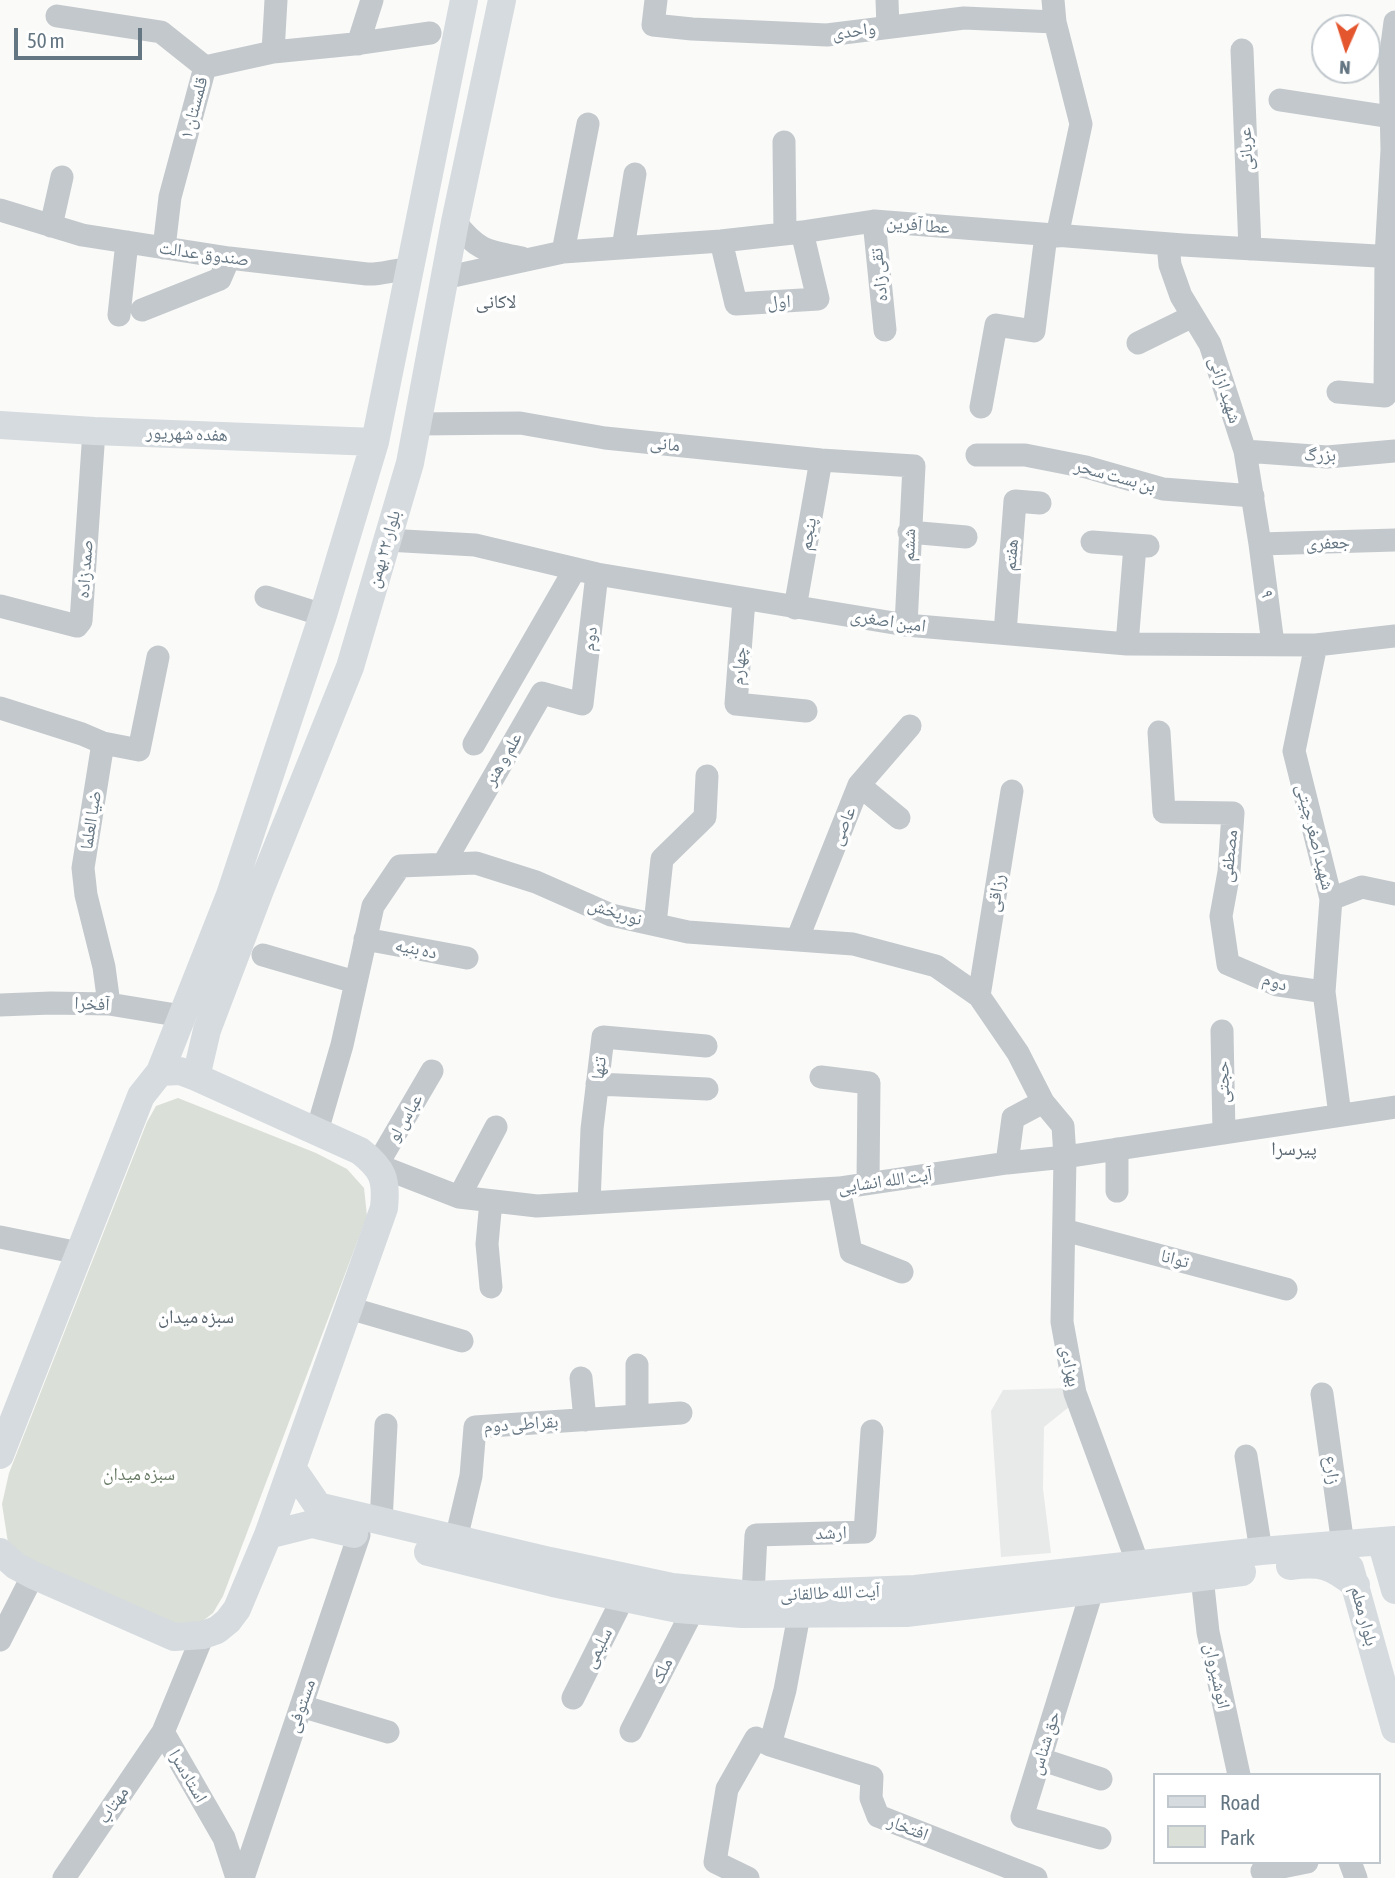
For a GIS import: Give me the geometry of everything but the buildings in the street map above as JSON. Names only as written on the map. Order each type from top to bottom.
[{"type":"main road","points":[[0,1455],[141,1096],[160,1072],[230,895],[323,614],[374,442],[464,0]]},
{"type":"main road","name":"بلوار ۲۲ بهمن","points":[[196,1077],[203,1044],[301,785],[350,667],[410,463],[455,222],[502,0]]},
{"type":"main road","points":[[410,270],[444,278]]},
{"type":"main road","name":"هفده شهریور","points":[[0,425],[374,442]]},
{"type":"main road","points":[[271,773],[301,785]]},
{"type":"main road","points":[[179,1025],[175,1046],[184,1054],[196,1053],[203,1044]]},
{"type":"main road","points":[[0,1552],[16,1566],[33,1575],[174,1637],[203,1635],[222,1626],[237,1609],[268,1535],[384,1208],[386,1186],[377,1165],[360,1151],[196,1077],[180,1071],[160,1072]]},
{"type":"main road","name":"آیت الله طالقانی","points":[[292,1468],[318,1506],[370,1528],[553,1583],[693,1610],[799,1615],[906,1613],[1319,1564],[1335,1569],[1356,1585]]},
{"type":"main road","points":[[298,1528],[290,1518],[292,1504],[295,1500],[312,1496]]},
{"type":"main road","name":"آیت الله طالقانی","points":[[268,1535],[312,1524],[370,1528],[456,1539],[672,1587],[752,1595],[915,1589],[1138,1563],[1388,1541]]},
{"type":"main road","name":"بلوار معلم","points":[[1388,1541],[1395,1590]]},
{"type":"main road","name":"بلوار معلم","points":[[1343,1545],[1395,1729]]},
{"type":"street","points":[[272,52],[276,0]]},
{"type":"street","points":[[358,44],[372,0]]},
{"type":"street","name":"واحدی","points":[[656,0],[653,25],[827,35],[964,18],[1054,11]]},
{"type":"street","points":[[887,0],[888,27]]},
{"type":"street","points":[[981,407],[996,325],[1034,331],[1052,236],[1081,124],[1054,11]]},
{"type":"street","points":[[57,16],[161,33],[205,67]]},
{"type":"street","points":[[1338,392],[1385,396],[1391,348],[1390,60],[1395,22]]},
{"type":"street","name":"قلمستان ۱","points":[[164,248],[170,197],[205,67],[272,52],[358,44],[430,33]]},
{"type":"street","name":"عربانی","points":[[1242,50],[1250,249]]},
{"type":"street","points":[[1280,100],[1391,117]]},
{"type":"street","points":[[563,252],[588,124]]},
{"type":"street","points":[[784,142],[793,233]]},
{"type":"street","points":[[623,248],[635,174]]},
{"type":"street","points":[[51,226],[62,177]]},
{"type":"street","name":"صندوق عدالت","points":[[0,210],[82,235],[229,258],[367,274],[410,270]]},
{"type":"street","name":"عطا آفرین","points":[[444,278],[563,252],[721,241],[874,221],[1052,236],[1390,257]]},
{"type":"street","name":"تقی زاده","points":[[874,221],[885,330]]},
{"type":"street","points":[[455,222],[472,243],[494,253],[532,260]]},
{"type":"street","name":"اول","points":[[721,241],[736,304],[818,299],[793,233]]},
{"type":"street","points":[[119,315],[127,242]]},
{"type":"street","name":"شهید ازانی","points":[[1168,244],[1170,265],[1181,296],[1210,344],[1245,451],[1260,544]]},
{"type":"street","points":[[142,310],[220,279],[229,258]]},
{"type":"street","points":[[367,274],[378,278],[389,290],[400,315]]},
{"type":"street","points":[[1138,343],[1194,316]]},
{"type":"street","name":"مانی","points":[[417,424],[520,423],[605,438],[821,460],[914,466]]},
{"type":"street","name":"صمد زاده","points":[[0,606],[77,626],[81,621],[94,431]]},
{"type":"street","name":"بزرگ","points":[[1245,451],[1327,457],[1395,451]]},
{"type":"street","name":"بن بست سحر","points":[[978,455],[1025,455],[1086,467],[1163,489],[1253,496]]},
{"type":"street","name":"پنجم","points":[[795,608],[821,460]]},
{"type":"street","name":"ششم","points":[[906,625],[914,466]]},
{"type":"street","name":"هفتم","points":[[1005,633],[1015,501],[1040,503]]},
{"type":"street","points":[[909,532],[966,537]]},
{"type":"street","name":"امین اصغری","points":[[387,540],[475,545],[586,572],[906,625],[1127,644],[1316,645],[1395,636]]},
{"type":"street","name":"جعفری","points":[[1260,544],[1395,540]]},
{"type":"street","points":[[1092,541],[1141,546],[1127,644]]},
{"type":"street","name":"۹","points":[[1260,544],[1273,645]]},
{"type":"street","points":[[474,744],[586,572]]},
{"type":"street","name":"دوم","points":[[582,704],[586,572]]},
{"type":"street","points":[[266,597],[323,614]]},
{"type":"street","name":"چهارم","points":[[744,600],[736,704],[806,711]]},
{"type":"street","name":"شهید اصغر چیتی","points":[[1316,645],[1294,751],[1331,899],[1324,992],[1340,1115]]},
{"type":"street","points":[[0,708],[103,743],[139,750],[158,657]]},
{"type":"street","name":"علم و هنر","points":[[444,863],[542,692],[582,704]]},
{"type":"street","name":"عاصی","points":[[797,940],[859,785],[910,726]]},
{"type":"street","name":"مصطفی","points":[[1158,732],[1164,812],[1233,813],[1229,872],[1221,916],[1228,964]]},
{"type":"street","name":"ضیا العلما","points":[[103,743],[83,868],[86,895],[104,967],[109,1004]]},
{"type":"street","points":[[655,925],[662,859],[705,817],[707,776]]},
{"type":"street","points":[[859,785],[899,818]]},
{"type":"street","name":"رزاقی","points":[[979,996],[1012,791]]},
{"type":"street","name":"نوربخش","points":[[317,1131],[342,1045],[373,906],[400,866],[476,863],[536,882],[611,915],[655,925],[688,932],[853,944],[936,965],[979,996],[1018,1052],[1043,1102],[1063,1126],[1065,1157]]},
{"type":"street","points":[[1331,899],[1362,887],[1395,894]]},
{"type":"street","name":"ده بنیه","points":[[365,939],[467,958]]},
{"type":"street","points":[[263,955],[355,982]]},
{"type":"street","name":"دوم","points":[[1228,964],[1277,985],[1324,992]]},
{"type":"street","name":"آفخرا","points":[[0,1005],[109,1004],[179,1025]]},
{"type":"street","name":"حجتی","points":[[1222,1031],[1224,1133]]},
{"type":"street","name":"تنها","points":[[589,1203],[592,1129],[603,1037],[706,1046]]},
{"type":"street","name":"عباس لو","points":[[377,1165],[432,1071]]},
{"type":"street","points":[[821,1077],[869,1083],[868,1183]]},
{"type":"street","points":[[597,1084],[707,1089]]},
{"type":"street","points":[[1007,1163],[1013,1118],[1043,1102]]},
{"type":"street","name":"آیت الله انشایی","points":[[377,1165],[458,1197],[537,1206],[839,1188],[1395,1107]]},
{"type":"street","points":[[458,1197],[496,1127]]},
{"type":"street","points":[[1116,1149],[1117,1191]]},
{"type":"street","name":"بهزادی","points":[[1065,1157],[1062,1322],[1075,1392],[1138,1563]]},
{"type":"street","points":[[839,1188],[851,1252],[902,1272]]},
{"type":"street","points":[[491,1201],[487,1244],[491,1287]]},
{"type":"street","name":"توانا","points":[[1064,1230],[1286,1289]]},
{"type":"street","points":[[0,1237],[79,1253]]},
{"type":"street","points":[[349,1308],[462,1341]]},
{"type":"street","points":[[637,1365],[637,1416]]},
{"type":"street","points":[[581,1378],[585,1420]]},
{"type":"street","name":"زارع","points":[[1322,1394],[1343,1545]]},
{"type":"street","name":"بقراطی دوم","points":[[456,1539],[471,1476],[475,1427],[681,1413]]},
{"type":"street","name":"مستوفی","points":[[243,1878],[301,1706],[370,1528],[386,1425]]},
{"type":"street","name":"ارشد","points":[[752,1595],[756,1535],[865,1532],[872,1431]]},
{"type":"street","points":[[1246,1457],[1261,1551]]},
{"type":"street","points":[[0,1640],[33,1575]]},
{"type":"street","name":"انوشیروان","points":[[1202,1577],[1208,1632],[1239,1773]]},
{"type":"street","name":"حق شناس","points":[[1092,1591],[1022,1816],[1100,1839]]},
{"type":"street","name":"سلیمی","points":[[573,1698],[623,1598]]},
{"type":"street","name":"ملک","points":[[631,1731],[693,1610]]},
{"type":"street","points":[[748,1878],[715,1862],[727,1789],[763,1742],[785,1690],[799,1615]]},
{"type":"street","name":"استادسرا","points":[[203,1635],[163,1732],[223,1838],[237,1878]]},
{"type":"street","points":[[301,1706],[388,1732]]},
{"type":"street","name":"مهتاب","points":[[64,1878],[163,1732]]},
{"type":"street","name":"افتخار","points":[[763,1742],[872,1777],[871,1798],[878,1816],[1035,1878]]},
{"type":"street","points":[[1040,1759],[1101,1779]]},
{"type":"street","points":[[1262,1870],[1296,1864]]},
{"type":"shaded area","points":[[1069,1388],[1074,1403],[1044,1427],[1043,1489],[1051,1553],[1001,1557],[991,1411],[1003,1390]]},
{"type":"green space","name":"سبزه میدان","points":[[178,1098],[316,1153],[347,1169],[364,1188],[367,1216],[223,1596],[213,1613],[200,1623],[177,1627],[55,1578],[8,1543],[2,1504],[9,1473],[147,1122],[156,1106]]},
{"type":"district","name":"لاکانی","points":[[496,302]]},
{"type":"district","name":"پیرسرا","points":[[1294,1149]]},
{"type":"district","name":"سبزه میدان","points":[[196,1317]]}]
